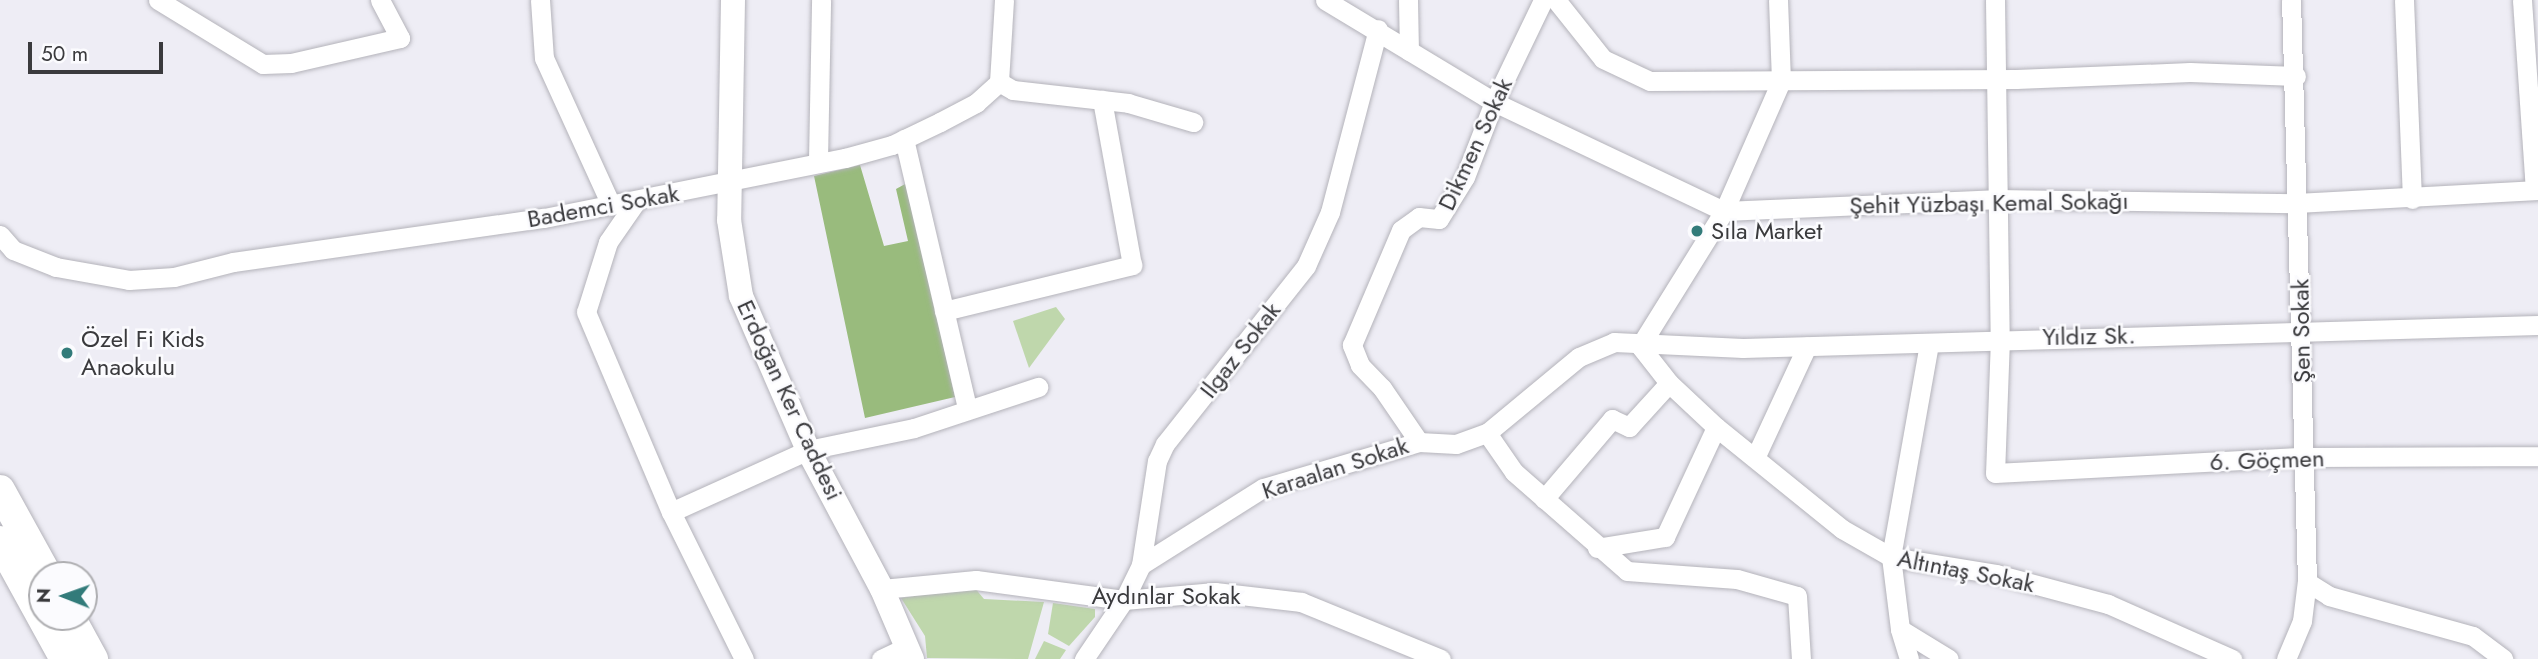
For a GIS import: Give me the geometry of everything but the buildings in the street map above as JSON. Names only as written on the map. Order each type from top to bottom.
[{"type":"highway","points":[[0,490],[39,561]]},
{"type":"highway","points":[[0,541],[65,659]]},
{"type":"highway","points":[[78,631],[93,659]]},
{"type":"main road","name":"Erdoğan Ker Caddesi","points":[[733,0],[729,220],[741,296],[808,450],[882,589],[909,653]]},
{"type":"street","points":[[158,0],[263,64],[291,63],[400,38],[380,0]]},
{"type":"street","points":[[540,0],[544,58],[611,205]]},
{"type":"street","points":[[818,161],[821,0]]},
{"type":"street","points":[[1004,0],[999,82],[1013,90],[1102,100],[1193,122]]},
{"type":"street","name":"Şehit Yüzbaşı Kemal Sokağı","points":[[1325,0],[1378,29],[1494,103],[1724,211],[1995,200],[2296,203],[2412,199],[2536,190]]},
{"type":"street","points":[[1408,0],[1409,51]]},
{"type":"street","name":"Dikmen Sokak","points":[[1419,442],[1382,388],[1360,365],[1352,345],[1401,230],[1419,217],[1439,219],[1465,177],[1494,103],[1543,0]]},
{"type":"street","points":[[1556,0],[1602,60],[1650,81],[1995,79],[2190,72],[2296,76]]},
{"type":"street","points":[[1640,346],[1724,211],[1781,81],[1778,0]]},
{"type":"street","points":[[1994,0],[1995,200],[2000,338]]},
{"type":"street","name":"Şen Sokak","points":[[2286,659],[2301,621],[2307,582],[2296,203],[2296,76],[2291,0]]},
{"type":"street","points":[[2404,0],[2412,199]]},
{"type":"street","points":[[2522,0],[2532,56],[2536,190]]},
{"type":"street","name":"Ilgaz Sokak","points":[[1084,659],[1124,600],[1141,565],[1157,461],[1165,444],[1306,267],[1325,223],[1378,29]]},
{"type":"street","name":"Bademci Sokak","points":[[0,234],[13,250],[56,267],[129,280],[174,277],[233,262],[611,205],[731,184],[818,161],[845,158],[904,139],[976,103],[999,82]]},
{"type":"street","points":[[944,311],[1132,265],[1102,100]]},
{"type":"street","points":[[904,139],[967,408]]},
{"type":"street","points":[[637,200],[608,242],[586,312],[671,512],[744,659]]},
{"type":"street","name":"Yıldız Sk.","points":[[1640,346],[1929,344],[2000,338],[2538,326]]},
{"type":"street","name":"6. Göçmen","points":[[2000,338],[1995,473],[2304,457],[2538,456]]},
{"type":"street","name":"Karaalan Sokak","points":[[1141,565],[1263,488],[1419,442],[1456,444],[1487,433],[1579,357],[1614,342],[1640,346]]},
{"type":"street","points":[[1909,659],[1899,629],[1891,558],[1929,344]]},
{"type":"street","name":"Altıntaş Sokak","points":[[1640,346],[1669,383],[1716,427],[1842,529],[1891,558],[1996,574],[2108,604],[2232,659]]},
{"type":"street","points":[[1755,458],[1807,346]]},
{"type":"street","points":[[1544,499],[1612,419],[1629,427],[1669,383]]},
{"type":"street","points":[[671,512],[808,450],[914,428],[967,408],[1038,387]]},
{"type":"street","points":[[1597,548],[1665,537],[1716,427]]},
{"type":"street","points":[[1487,433],[1514,472],[1597,548],[1627,571],[1737,579],[1797,596],[1801,659]]},
{"type":"street","name":"Aydınlar Sokak","points":[[882,589],[976,580],[1124,600],[1215,592],[1301,602],[1441,659]]},
{"type":"street","points":[[2307,582],[2329,596],[2473,636],[2503,659]]},
{"type":"street","points":[[1899,629],[1949,659]]},
{"type":"street","points":[[881,659],[909,653]]},
{"type":"green space","points":[[860,165],[884,246],[908,241],[896,189],[907,183],[955,397],[865,418],[814,176]]},
{"type":"green space","points":[[1056,307],[1065,319],[1029,368],[1013,321]]},
{"type":"green space","points":[[974,587],[984,599],[1044,602],[1028,659],[927,658],[925,636],[901,598]]},
{"type":"green space","points":[[1053,603],[1095,609],[1095,617],[1069,646],[1048,634]]},
{"type":"green space","points":[[1044,641],[1066,650],[1060,659],[1035,659]]},
{"type":"place","name":"Sıla Market","points":[[1697,231]]},
{"type":"place","name":"Özel Fi Kids Anaokulu","points":[[67,353]]}]
